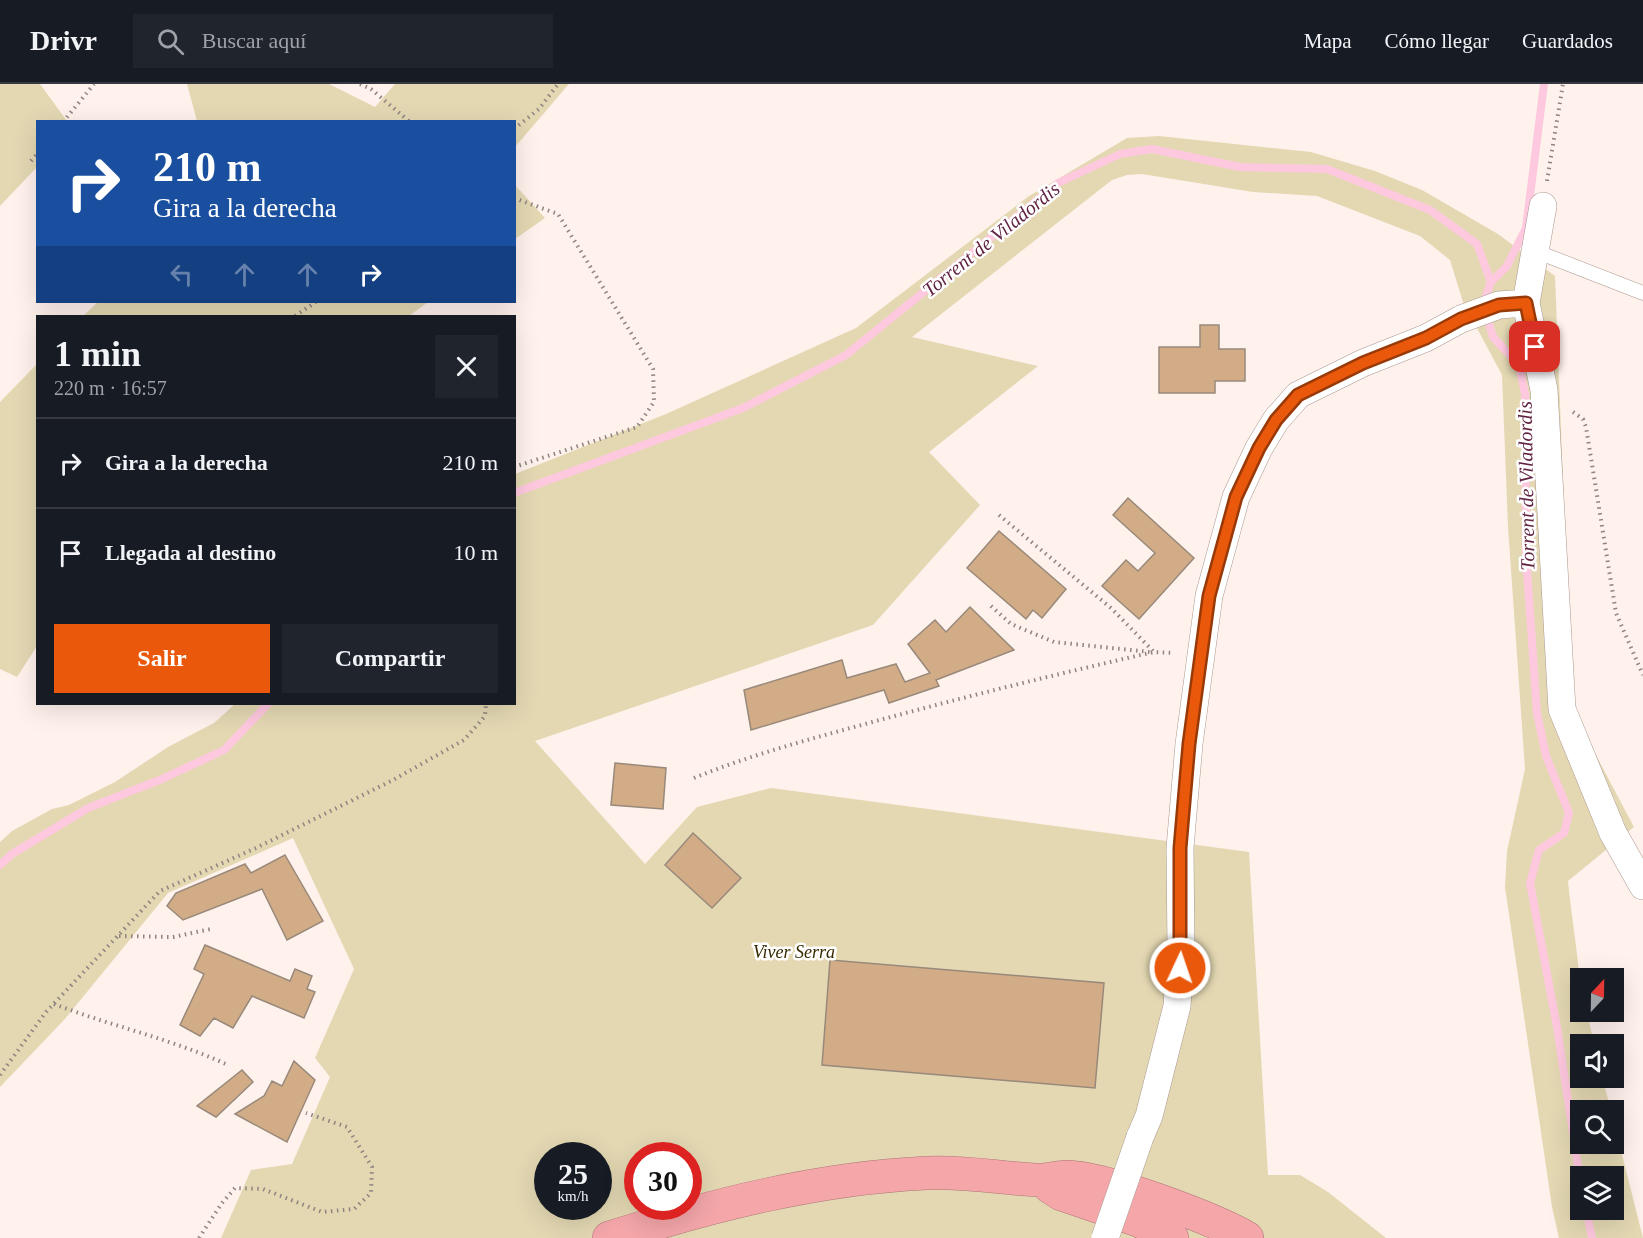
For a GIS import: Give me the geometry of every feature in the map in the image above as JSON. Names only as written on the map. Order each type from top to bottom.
[{"type":"highway","points":[[609,1238],[757,1197],[844,1180],[928,1172],[989,1174],[1042,1180],[1068,1177],[1106,1183],[1202,1218],[1246,1238]]},
{"type":"highway","points":[[1042,1180],[1061,1194],[1140,1221],[1172,1238]]},
{"type":"street","points":[[1543,206],[1535,251],[1513,304],[1544,390],[1562,709],[1613,833],[1643,886]]},
{"type":"street","points":[[1105,1238],[1149,1116],[1177,1006],[1181,949],[1180,848],[1189,744],[1209,596],[1236,497],[1259,448],[1276,420],[1298,395],[1363,363],[1426,338],[1461,319],[1513,304]]},
{"type":"lane","points":[[1535,251],[1643,293]]},
{"type":"path","points":[[65,120],[94,84]]},
{"type":"path","points":[[360,84],[371,89],[408,120]]},
{"type":"path","points":[[516,127],[539,109],[558,84]]},
{"type":"path","points":[[1543,206],[1563,84]]},
{"type":"path","points":[[31,160],[36,155]]},
{"type":"path","points":[[516,199],[558,214],[653,369],[654,402],[637,427],[516,466]]},
{"type":"path","points":[[296,315],[314,303]]},
{"type":"path","points":[[1544,390],[1583,419],[1586,427],[1616,613],[1643,675]]},
{"type":"path","points":[[999,515],[1044,549],[1111,608],[1154,652]]},
{"type":"path","points":[[991,606],[1011,624],[1054,642],[1154,652],[1202,654]]},
{"type":"path","points":[[693,778],[733,762],[785,746],[1010,685],[1154,652]]},
{"type":"path","points":[[0,1075],[54,1005],[160,891],[256,848],[393,780],[464,740],[485,716],[486,705]]},
{"type":"path","points":[[119,936],[173,937],[211,929]]},
{"type":"path","points":[[54,1005],[108,1025],[191,1048],[228,1065]]},
{"type":"path","points":[[200,1238],[235,1188],[263,1189],[297,1205],[322,1212],[354,1209],[371,1193],[372,1167],[347,1127],[306,1113]]},
{"type":"green space","points":[[0,84],[40,84],[66,120],[36,120],[36,168],[0,206]]},
{"type":"green space","points":[[187,84],[329,84],[375,107],[395,84],[569,84],[516,146],[516,120],[197,120]]},
{"type":"green space","name":"Viver Serra","points":[[1159,136],[1311,152],[1375,171],[1422,190],[1498,234],[1555,276],[1572,710],[1634,827],[1568,881],[1579,968],[1570,968],[1570,1022],[1589,1022],[1592,1034],[1570,1034],[1570,1088],[1605,1088],[1608,1100],[1570,1100],[1570,1154],[1622,1154],[1643,1238],[1559,1238],[1552,1207],[1505,887],[1507,851],[1525,769],[1508,527],[1502,375],[1463,302],[1450,260],[1420,236],[1317,196],[1253,192],[1142,174],[1127,175],[1112,180],[912,337],[1038,366],[929,452],[980,505],[873,625],[535,741],[645,864],[697,807],[771,788],[1249,852],[1268,1175],[1300,1175],[1328,1192],[1386,1238],[221,1238],[251,1170],[292,1164],[330,1077],[315,1058],[354,969],[293,838],[168,893],[64,1020],[0,1087],[0,842],[12,831],[52,809],[69,805],[115,782],[168,747],[214,723],[234,705],[516,705],[516,474],[666,414],[856,328],[1029,196],[1127,138]]},
{"type":"green space","points":[[516,186],[545,218],[516,238]]},
{"type":"green space","points":[[97,303],[427,303],[410,315],[84,315]]},
{"type":"green space","points":[[36,365],[36,648],[17,677],[0,669],[0,402]]},
{"type":"building","points":[[1200,325],[1219,325],[1219,349],[1245,349],[1245,381],[1215,381],[1215,393],[1159,393],[1159,347],[1200,347]]},
{"type":"building","points":[[1128,498],[1194,558],[1139,619],[1102,586],[1126,560],[1138,571],[1155,553],[1113,515]]},
{"type":"building","points":[[999,531],[1066,589],[1042,618],[1033,610],[1026,619],[967,568]]},
{"type":"building","points":[[970,607],[1014,650],[936,680],[939,686],[889,703],[884,690],[751,730],[744,690],[842,660],[847,678],[896,664],[905,682],[930,673],[908,644],[935,620],[946,632]]},
{"type":"building","points":[[615,763],[666,768],[663,809],[611,805]]},
{"type":"building","points":[[693,833],[741,878],[712,908],[665,865]]},
{"type":"building","points":[[285,855],[323,921],[287,940],[262,889],[183,920],[167,906],[176,893],[245,864],[251,873]]},
{"type":"building","points":[[205,945],[290,981],[295,969],[312,976],[307,989],[315,992],[304,1018],[252,996],[233,1028],[214,1018],[200,1036],[180,1025],[204,974],[194,969]]},
{"type":"building","points":[[830,960],[1104,983],[1095,1088],[822,1065]]},
{"type":"building","points":[[294,1061],[315,1080],[287,1142],[235,1114],[264,1096],[272,1081],[282,1086]]},
{"type":"building","points":[[242,1070],[253,1082],[216,1117],[197,1106]]},
{"type":"waterway","points":[[1491,282],[1507,266],[1526,228],[1544,84]]},
{"type":"waterway","name":"Torrent de Viladordis","points":[[516,492],[743,408],[846,355],[1058,183],[1120,154],[1152,149],[1240,167],[1327,169],[1430,210],[1477,244],[1491,282],[1483,304],[1493,337],[1519,365],[1525,394],[1526,556],[1537,713],[1546,756],[1569,813],[1564,833],[1539,850],[1530,883],[1557,1027],[1578,1166]]},
{"type":"waterway","name":"Torrent de Viladordis","points":[[0,865],[12,854],[88,808],[162,779],[224,750],[267,705]]},
{"type":"waterway","name":"Torrent de Viladordis","points":[[1588,1220],[1592,1238]]},
{"type":"route","points":[[1180,968],[1180,848],[1189,744],[1209,596],[1236,497],[1259,448],[1276,420],[1298,395],[1363,363],[1426,338],[1461,319],[1499,305],[1526,303],[1535,347]]}]
